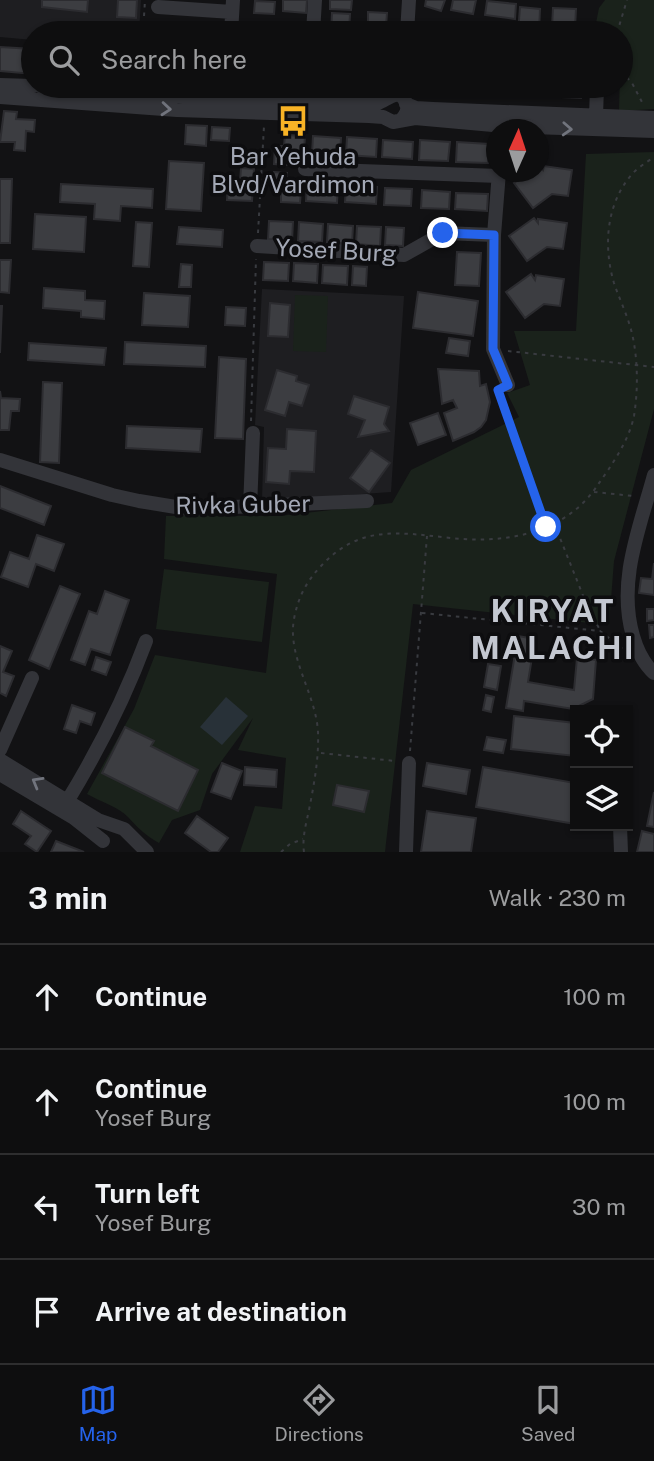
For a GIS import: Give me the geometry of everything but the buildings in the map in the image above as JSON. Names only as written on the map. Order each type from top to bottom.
[{"type":"street","points":[[314,21],[315,0]]},
{"type":"street","points":[[408,21],[410,0]]},
{"type":"street","points":[[151,4],[233,6]]},
{"type":"street","points":[[0,85],[21,86]]},
{"type":"street","points":[[0,97],[21,97]]},
{"type":"street","points":[[154,98],[265,114],[385,118],[393,122],[402,119],[486,126]]},
{"type":"street","points":[[201,98],[361,105],[385,98]]},
{"type":"street","points":[[402,98],[406,112],[402,119]]},
{"type":"street","points":[[404,98],[416,108],[652,122]]},
{"type":"street","points":[[596,117],[597,98]]},
{"type":"street","points":[[382,100],[381,112],[385,118]]},
{"type":"street","points":[[549,126],[652,122]]},
{"type":"street","points":[[305,169],[486,174]]},
{"type":"street","points":[[498,182],[494,235],[493,349],[508,385]]},
{"type":"street","name":"Yosef Burg","points":[[257,246],[404,255],[443,233],[494,235]]},
{"type":"street","points":[[250,508],[253,433]]},
{"type":"street","name":"Rivka Guber","points":[[0,460],[139,501],[188,509],[367,501]]},
{"type":"street","points":[[654,475],[628,569],[627,596],[630,626],[636,648],[647,667],[654,673]]},
{"type":"street","points":[[68,800],[99,750],[120,708],[146,641]]},
{"type":"street","points":[[0,750],[33,678]]},
{"type":"street","points":[[0,760],[98,820],[128,831],[130,845],[146,852]]},
{"type":"street","points":[[406,852],[409,763]]},
{"type":"street","points":[[0,774],[74,818],[105,846]]},
{"type":"street","points":[[105,846],[106,834],[115,828]]},
{"type":"street","points":[[620,831],[621,852]]},
{"type":"path","points":[[621,21],[627,0]]},
{"type":"path","points":[[146,21],[151,4]]},
{"type":"path","points":[[633,87],[652,122]]},
{"type":"path","points":[[253,433],[250,416],[265,114]]},
{"type":"path","points":[[304,852],[318,752],[318,728],[293,637],[293,620],[300,596],[312,575],[332,554],[354,540],[384,534],[480,540],[509,538],[546,527],[568,516],[593,492],[624,443],[633,420],[637,391],[634,341],[608,262],[608,225],[623,188],[634,173],[654,157]]},
{"type":"path","points":[[493,349],[654,367]]},
{"type":"path","points":[[508,385],[498,390],[546,527]]},
{"type":"path","points":[[593,492],[648,498]]},
{"type":"path","points":[[554,523],[600,631],[628,653]]},
{"type":"path","points":[[318,752],[409,763],[428,535]]},
{"type":"path","points":[[421,613],[600,631]]},
{"type":"path","points":[[281,852],[304,838]]},
{"type":"shaded area","points":[[0,0],[141,0],[140,21],[21,21],[21,39],[0,37]]},
{"type":"shaded area","points":[[605,0],[654,0],[654,109],[619,111],[619,98],[633,98],[633,21],[596,21],[599,8]]},
{"type":"shaded area","points":[[654,152],[654,409],[614,561],[609,625],[413,604],[385,852],[240,852],[255,806],[282,809],[286,758],[238,750],[253,718],[212,774],[200,810],[172,820],[159,843],[142,832],[119,810],[87,794],[134,709],[155,655],[266,673],[277,574],[164,559],[166,516],[279,516],[392,503],[411,470],[519,417],[507,393],[530,385],[514,331],[576,331],[586,154]]},
{"type":"shaded area","points":[[262,289],[404,296],[391,492],[262,501],[264,427],[255,425]]},
{"type":"shaded area","points":[[295,295],[328,296],[326,352],[293,351]]},
{"type":"shaded area","points":[[164,569],[269,582],[262,642],[156,629]]},
{"type":"shaded area","points":[[226,697],[248,716],[222,745],[200,727]]},
{"type":"place","name":"Bar Yehuda Blvd/Vardimon","points":[[293,121]]},
{"type":"district","name":"KIRYAT MALACHI","points":[[553,628]]},
{"type":"route","points":[[443,233],[494,235],[493,349],[508,385],[498,390],[546,527]]}]
